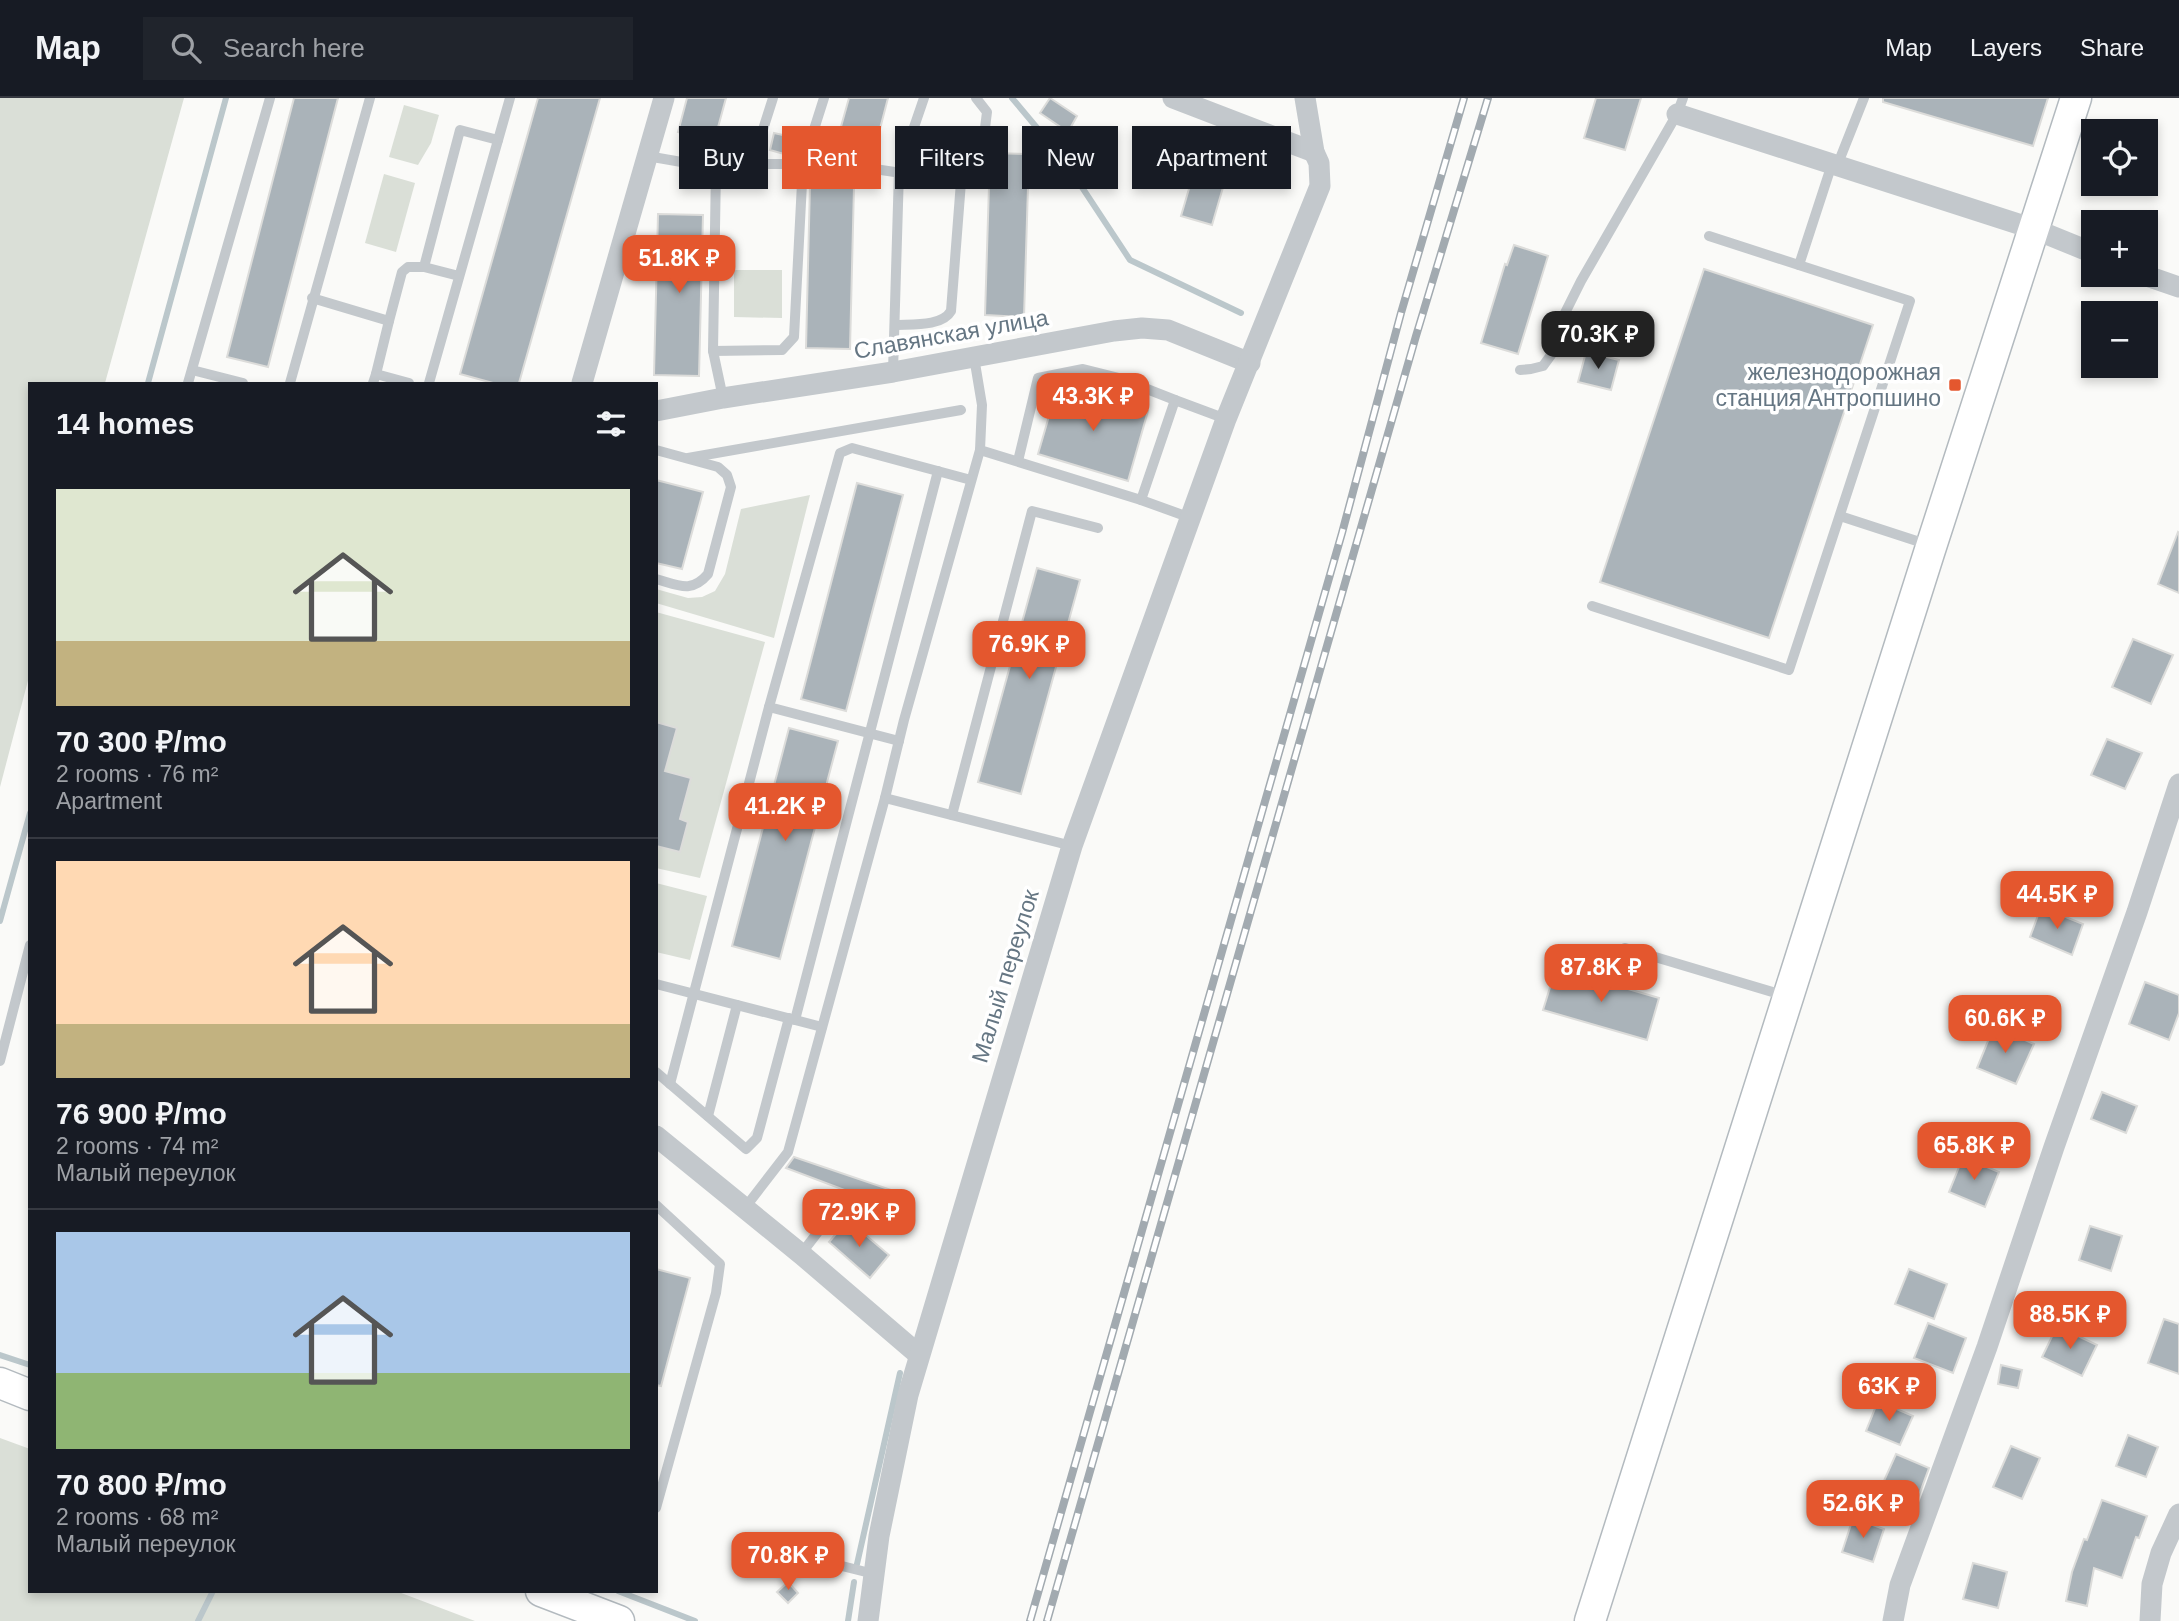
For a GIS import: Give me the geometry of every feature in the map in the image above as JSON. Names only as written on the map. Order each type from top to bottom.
[{"type":"street","points":[[582,382],[664,98]]},
{"type":"street","points":[[1173,98],[1314,152]]},
{"type":"street","name":"Малый переулок","points":[[868,1621],[879,1536],[908,1395],[1072,846],[1226,419],[1320,186],[1319,163],[1314,152],[1305,98]]},
{"type":"street","points":[[1590,1621],[2076,98]]},
{"type":"street","points":[[1680,106],[1834,165],[2034,229],[2081,248]]},
{"type":"street","points":[[2158,280],[2179,288]]},
{"type":"street","name":"Славянская улица","points":[[658,411],[1142,328],[1168,330],[1250,363]]},
{"type":"street","points":[[1893,1621],[1900,1585],[1987,1347],[2179,784]]},
{"type":"street","points":[[658,1138],[801,1254],[919,1355]]},
{"type":"street","points":[[0,1383],[28,1394]]},
{"type":"street","points":[[2150,1621],[2152,1584],[2161,1553],[2179,1514]]},
{"type":"street","points":[[546,1593],[620,1621]]},
{"type":"lane","points":[[188,382],[270,98]]},
{"type":"lane","points":[[290,382],[370,98]]},
{"type":"lane","points":[[429,382],[510,98]]},
{"type":"lane","points":[[764,126],[773,98]]},
{"type":"lane","points":[[815,126],[824,98]]},
{"type":"lane","points":[[914,126],[924,98]]},
{"type":"lane","points":[[976,98],[987,112],[985,126]]},
{"type":"lane","points":[[1799,265],[1834,165],[1864,98]]},
{"type":"lane","points":[[1520,370],[1543,366],[1551,355],[1564,315],[1581,281],[1680,106]]},
{"type":"lane","points":[[424,267],[460,131],[498,140]]},
{"type":"lane","points":[[647,156],[679,162]]},
{"type":"lane","points":[[716,189],[713,351],[723,398]]},
{"type":"lane","points":[[713,351],[782,350],[794,337],[802,189]]},
{"type":"lane","points":[[893,372],[899,189]]},
{"type":"lane","points":[[895,325],[939,321],[951,311],[960,189]]},
{"type":"lane","points":[[1592,606],[1789,670],[1910,301],[1709,236]]},
{"type":"lane","points":[[400,382],[375,379],[402,272],[408,267],[424,267],[460,276]]},
{"type":"lane","points":[[312,298],[389,321]]},
{"type":"lane","points":[[744,1209],[788,1152],[971,480],[979,450],[982,405],[974,357]]},
{"type":"lane","points":[[1018,461],[1038,378],[1083,369],[1119,378],[1226,419]]},
{"type":"lane","points":[[192,370],[239,382]]},
{"type":"lane","points":[[1141,500],[1175,400]]},
{"type":"lane","points":[[688,458],[961,410]]},
{"type":"lane","points":[[670,1083],[769,707],[840,453],[835,433]]},
{"type":"lane","points":[[840,453],[852,448],[971,480]]},
{"type":"lane","points":[[658,450],[718,467],[727,475],[731,487],[708,574],[700,583],[691,587],[658,579]]},
{"type":"lane","points":[[979,450],[1191,518]]},
{"type":"lane","points":[[658,1074],[746,1149],[757,1138],[870,734],[938,471]]},
{"type":"lane","points":[[951,815],[1032,511],[1098,528]]},
{"type":"lane","points":[[1840,516],[1931,546]]},
{"type":"lane","points":[[769,707],[899,741]]},
{"type":"lane","points":[[885,798],[1072,846]]},
{"type":"lane","points":[[1625,948],[1788,996]]},
{"type":"lane","points":[[0,1060],[28,953]]},
{"type":"lane","points":[[658,984],[822,1027]]},
{"type":"lane","points":[[708,1116],[737,1005]]},
{"type":"lane","points":[[658,1207],[720,1264],[716,1293],[658,1501]]},
{"type":"lane","points":[[801,1254],[831,1215]]},
{"type":"lane","points":[[800,1570],[830,1563],[874,1574]]},
{"type":"shaded area","points":[[0,98],[184,98],[105,382],[28,382],[28,681],[0,787]]},
{"type":"shaded area","points":[[404,105],[439,115],[431,143],[418,165],[389,157]]},
{"type":"shaded area","points":[[384,174],[415,183],[396,252],[365,243]]},
{"type":"shaded area","points":[[734,270],[782,270],[782,318],[734,317]]},
{"type":"shaded area","points":[[810,495],[774,638],[658,604],[658,590],[688,598],[702,597],[715,591],[725,574],[741,509]]},
{"type":"shaded area","points":[[658,613],[765,642],[700,878],[658,868]]},
{"type":"shaded area","points":[[658,884],[707,896],[690,960],[658,952]]},
{"type":"shaded area","points":[[0,1438],[28,1448],[28,1593],[401,1593],[475,1621],[0,1621]]},
{"type":"building","points":[[294,98],[338,98],[268,367],[227,357]]},
{"type":"building","points":[[538,98],[600,98],[519,382],[489,382],[460,374]]},
{"type":"building","points":[[687,98],[726,98],[718,126],[680,126]]},
{"type":"building","points":[[849,98],[888,98],[881,126],[841,126]]},
{"type":"building","points":[[1050,98],[1077,116],[1071,126],[1059,126],[1040,113]]},
{"type":"building","points":[[1596,98],[1641,98],[1625,150],[1584,138]]},
{"type":"building","points":[[1883,98],[2048,98],[2033,146],[1883,102]]},
{"type":"building","points":[[774,133],[782,135],[782,153],[770,150]]},
{"type":"building","points":[[1008,153],[1022,154],[1022,189],[1028,189],[1024,317],[985,315],[989,189],[1008,189]]},
{"type":"building","points":[[810,189],[854,189],[850,349],[806,348]]},
{"type":"building","points":[[1189,189],[1223,189],[1212,225],[1181,216]]},
{"type":"building","points":[[658,214],[703,215],[699,376],[654,375]]},
{"type":"building","points":[[1514,245],[1548,256],[1518,354],[1481,343],[1505,264],[1507,265]]},
{"type":"building","points":[[1704,269],[1873,325],[1769,638],[1600,582]]},
{"type":"building","points":[[1586,352],[1619,360],[1611,390],[1578,382]]},
{"type":"building","points":[[1058,385],[1148,411],[1128,481],[1038,454]]},
{"type":"building","points":[[658,481],[703,492],[682,569],[658,563]]},
{"type":"building","points":[[857,483],[903,495],[846,711],[801,699]]},
{"type":"building","points":[[2179,533],[2179,593],[2158,584]]},
{"type":"building","points":[[1037,568],[1080,580],[1021,794],[978,782]]},
{"type":"building","points":[[2133,639],[2173,655],[2151,704],[2112,687]]},
{"type":"building","points":[[658,723],[677,728],[665,771],[691,778],[680,819],[688,822],[680,852],[658,846]]},
{"type":"building","points":[[789,728],[838,741],[780,959],[732,946]]},
{"type":"building","points":[[2107,739],[2142,753],[2125,789],[2091,775]]},
{"type":"building","points":[[2041,907],[2083,924],[2072,955],[2030,937]]},
{"type":"building","points":[[1556,968],[1659,998],[1647,1040],[1543,1010]]},
{"type":"building","points":[[2145,982],[2179,995],[2179,1013],[2169,1040],[2129,1024]]},
{"type":"building","points":[[1994,1026],[2034,1044],[2016,1084],[1977,1068]]},
{"type":"building","points":[[2102,1092],[2137,1106],[2126,1133],[2091,1119]]},
{"type":"building","points":[[794,1157],[906,1195],[900,1211],[786,1168]]},
{"type":"building","points":[[1963,1157],[1999,1172],[1985,1207],[1949,1192]]},
{"type":"building","points":[[848,1220],[889,1255],[870,1278],[829,1242]]},
{"type":"building","points":[[2090,1226],[2122,1236],[2111,1271],[2079,1260]]},
{"type":"building","points":[[1909,1269],[1947,1284],[1934,1319],[1895,1304]]},
{"type":"building","points":[[658,1270],[690,1278],[661,1386],[658,1385]]},
{"type":"building","points":[[2164,1319],[2179,1324],[2179,1374],[2148,1363]]},
{"type":"building","points":[[1928,1323],[1966,1338],[1953,1373],[1914,1358]]},
{"type":"building","points":[[2057,1326],[2097,1345],[2082,1376],[2042,1357]]},
{"type":"building","points":[[2001,1365],[2022,1370],[2018,1388],[1998,1384]]},
{"type":"building","points":[[1878,1401],[1913,1416],[1900,1445],[1866,1431]]},
{"type":"building","points":[[2128,1435],[2158,1447],[2146,1477],[2116,1466]]},
{"type":"building","points":[[2011,1446],[2040,1458],[2022,1499],[1993,1487]]},
{"type":"building","points":[[1896,1454],[1929,1468],[1918,1498],[1883,1483]]},
{"type":"building","points":[[2102,1500],[2147,1516],[2139,1538],[2136,1537],[2122,1578],[2094,1568],[2087,1606],[2066,1601],[2072,1572]]},
{"type":"building","points":[[1853,1518],[1884,1529],[1873,1562],[1842,1552]]},
{"type":"building","points":[[1973,1563],[2007,1572],[1998,1608],[1963,1599]]},
{"type":"building","points":[[788,1582],[798,1593],[788,1603],[777,1592]]},
{"type":"waterway","points":[[148,382],[226,98]]},
{"type":"waterway","points":[[1012,98],[1064,160],[1130,260],[1241,313]]},
{"type":"waterway","points":[[0,921],[28,820]]},
{"type":"waterway","points":[[0,1355],[28,1364]]},
{"type":"waterway","points":[[857,1564],[900,1373]]},
{"type":"waterway","points":[[848,1621],[854,1582]]},
{"type":"waterway","points":[[198,1621],[212,1593]]},
{"type":"waterway","points":[[623,1593],[695,1621]]},
{"type":"railway","points":[[1030,1621],[1464,98]]},
{"type":"railway","points":[[1047,1621],[1416,336],[1488,98]]},
{"type":"place","name":"железнодорожная станция Антропшино","points":[[1955,385]]}]
